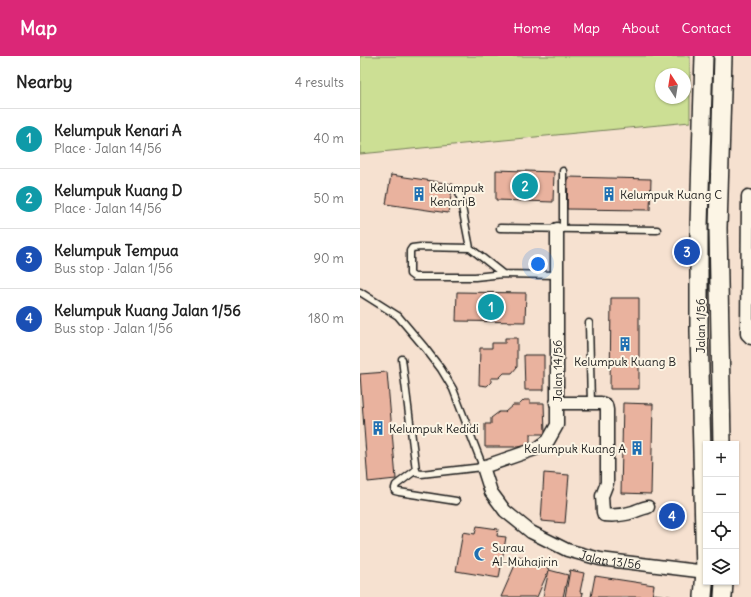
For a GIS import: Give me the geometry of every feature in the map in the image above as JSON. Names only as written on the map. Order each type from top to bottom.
[{"type":"main road","name":"Jalan 1/56","points":[[704,56],[698,225],[704,549]]},
{"type":"main road","name":"Jalan 1/56","points":[[722,441],[718,228],[723,56]]},
{"type":"main road","name":"Jalan 1/56","points":[[703,597],[704,585]]},
{"type":"main road","points":[[723,597],[724,585]]},
{"type":"street","points":[[748,196],[747,334],[751,338]]},
{"type":"street","name":"Jalan 14/56","points":[[482,467],[538,448],[548,441],[556,424],[557,275],[560,229]]},
{"type":"street","points":[[556,403],[601,403],[606,405],[608,410],[607,483],[602,496],[604,515],[620,515],[648,507]]},
{"type":"street","name":"Jalan 13/56","points":[[482,467],[491,492],[505,511],[531,532],[567,550],[600,559],[703,572]]},
{"type":"lane","points":[[560,229],[563,171]]},
{"type":"lane","points":[[459,192],[470,248]]},
{"type":"lane","points":[[500,228],[657,230]]},
{"type":"lane","points":[[503,274],[470,248],[420,247],[412,248],[410,251],[410,274],[414,277],[475,277],[503,274],[557,275]]},
{"type":"lane","points":[[360,292],[398,316],[441,369],[453,390],[482,467],[421,474],[417,473],[402,359]]},
{"type":"lane","points":[[589,323],[591,403]]},
{"type":"lane","points":[[416,470],[396,486],[396,491],[456,501]]},
{"type":"green space","points":[[360,56],[690,56],[690,68],[655,68],[655,104],[690,104],[690,122],[360,154]]},
{"type":"building","points":[[496,170],[554,172],[553,202],[496,200]]},
{"type":"building","name":"Kelumpuk Kenari B","points":[[391,175],[453,184],[448,213],[386,204]]},
{"type":"building","name":"Kelumpuk Kuang C","points":[[568,177],[651,179],[650,210],[567,209]]},
{"type":"building","points":[[457,292],[526,293],[525,322],[456,321]]},
{"type":"building","name":"Kelumpuk Kuang B","points":[[611,298],[639,298],[639,389],[610,389]]},
{"type":"building","points":[[505,338],[517,338],[517,367],[512,373],[504,373],[499,378],[491,378],[491,382],[487,386],[479,385],[480,348],[492,348],[492,343],[505,343]]},
{"type":"building","points":[[524,355],[544,355],[544,390],[525,390]]},
{"type":"building","name":"Kelumpuk Kedidi","points":[[387,372],[396,479],[368,482],[360,374]]},
{"type":"building","points":[[524,400],[530,400],[530,403],[544,403],[545,434],[530,434],[530,447],[485,447],[485,424],[491,424],[491,418],[499,412],[505,412],[513,405],[519,405]]},
{"type":"building","name":"Kelumpuk Kuang A","points":[[623,403],[653,404],[651,494],[621,493]]},
{"type":"building","points":[[544,473],[569,475],[565,523],[541,521]]},
{"type":"building","name":"Surau Al-Muhajirin","points":[[477,526],[498,529],[497,536],[506,537],[499,578],[456,571],[463,532],[475,534]]},
{"type":"building","points":[[519,556],[549,569],[537,597],[501,597]]},
{"type":"building","points":[[549,570],[568,575],[563,597],[543,597]]},
{"type":"building","points":[[570,570],[584,573],[580,592],[583,593],[582,597],[565,597]]},
{"type":"building","points":[[595,576],[654,585],[652,597],[591,597]]},
{"type":"building","points":[[654,594],[675,597],[653,597]]},
{"type":"place","name":"Kelumpuk Kuang D","points":[[525,186]]},
{"type":"place","name":"Kelumpuk Kenari B","points":[[419,194]]},
{"type":"place","name":"Kelumpuk Kuang C","points":[[609,194]]},
{"type":"place","name":"Kelumpuk Tempua","points":[[687,252]]},
{"type":"place","name":"Kelumpuk Kenari A","points":[[491,307]]},
{"type":"place","name":"Kelumpuk Kuang B","points":[[625,344]]},
{"type":"place","name":"Kelumpuk Kedidi","points":[[378,428]]},
{"type":"place","name":"Kelumpuk Kuang A","points":[[637,448]]},
{"type":"place","name":"Kelumpuk Kuang Jalan 1/56","points":[[672,516]]},
{"type":"place","name":"Surau Al-Muhajirin","points":[[481,554]]}]
